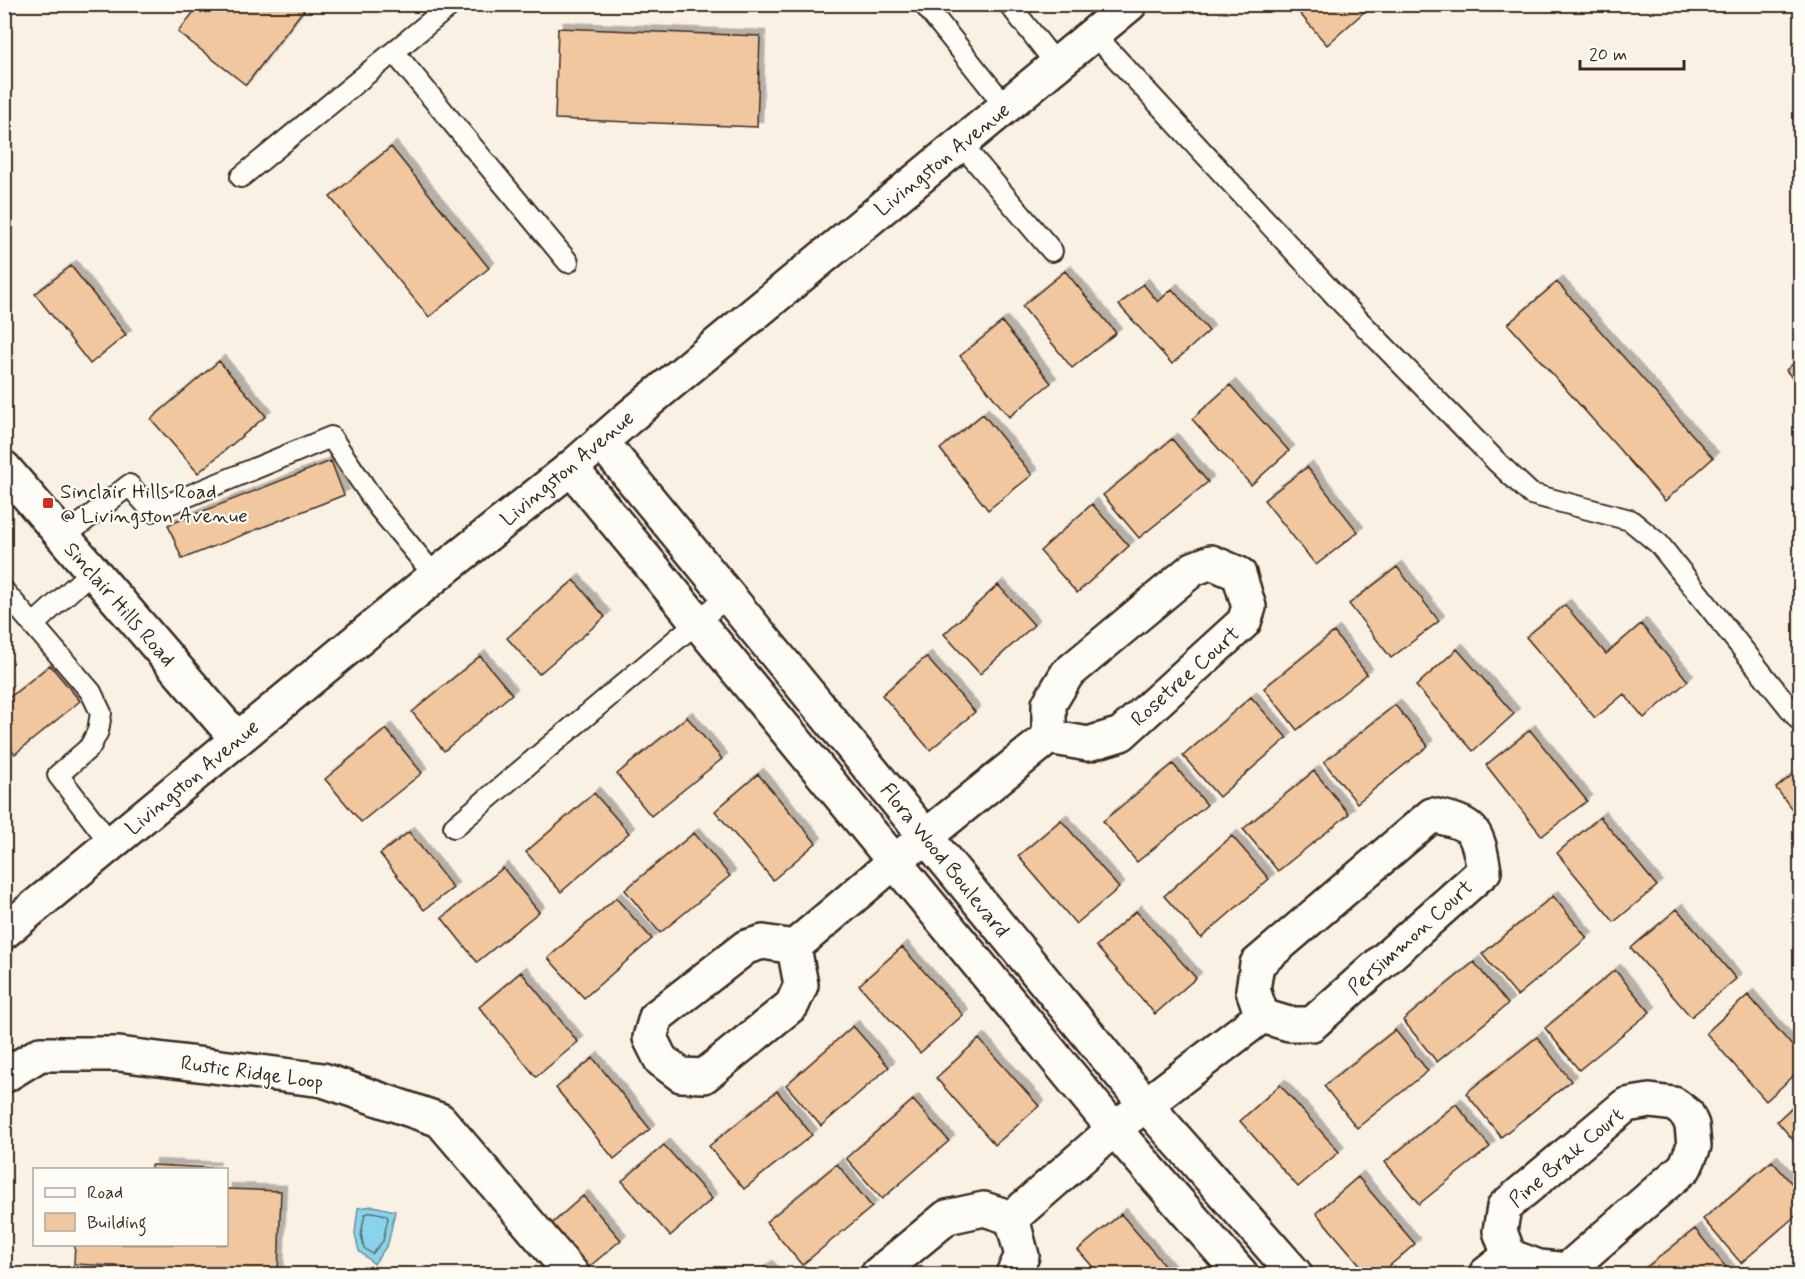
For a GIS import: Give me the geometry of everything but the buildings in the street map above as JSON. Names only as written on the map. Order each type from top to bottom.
[{"type":"street","name":"Livingston Avenue","points":[[4,932],[435,576],[571,468],[1130,4]]},
{"type":"street","name":"Flora Wood Boulevard","points":[[602,441],[1146,1105],[1295,1275]]},
{"type":"street","name":"Flora Wood Boulevard","points":[[571,468],[1114,1129],[1241,1275]]},
{"type":"street","name":"Sinclair Hills Road","points":[[9,482],[63,538],[237,739]]},
{"type":"street","name":"Rosetree Court","points":[[1211,562],[1239,574],[1249,607],[1244,622],[1121,734],[1088,744],[1049,737],[1048,704],[1067,674],[1194,569],[1211,562]]},
{"type":"street","points":[[794,947],[801,985],[792,1005],[704,1076],[681,1075],[661,1060],[650,1038],[656,1017],[746,947],[763,942],[794,947],[894,862],[1049,737]]},
{"type":"street","name":"Persimmon Court","points":[[1432,815],[1458,820],[1472,830],[1481,849],[1484,871],[1312,1024],[1289,1024],[1262,1016],[1253,990],[1257,964],[1432,815]]},
{"type":"street","points":[[1012,1218],[1114,1129],[1262,1016]]},
{"type":"street","name":"Rustic Ridge Loop","points":[[4,1076],[40,1054],[119,1054],[323,1080],[440,1120],[572,1275]]},
{"type":"street","name":"Pine Brak Court","points":[[1650,1101],[1674,1104],[1687,1114],[1692,1125],[1694,1146],[1685,1167],[1567,1270],[1497,1265],[1504,1207],[1626,1105],[1650,1101]]},
{"type":"street","points":[[878,1275],[947,1217],[984,1209],[1012,1218]]},
{"type":"street","points":[[1012,1218],[1022,1256],[1013,1275]]},
{"type":"lane","points":[[241,177],[452,4]]},
{"type":"lane","points":[[924,4],[1006,107]]},
{"type":"lane","points":[[1009,4],[1057,65]]},
{"type":"lane","points":[[1094,34],[1342,303],[1531,494],[1630,520],[1659,544],[1800,721]]},
{"type":"lane","points":[[394,52],[568,262]]},
{"type":"lane","points":[[961,144],[1052,251]]},
{"type":"lane","points":[[63,538],[129,485],[152,511],[331,437],[379,508],[435,576]]},
{"type":"lane","points":[[33,625],[92,571]]},
{"type":"lane","points":[[4,591],[91,692],[100,713],[98,731],[90,747],[58,775],[111,844]]},
{"type":"lane","points":[[454,827],[728,596]]},
{"type":"water","points":[[373,1206],[395,1211],[388,1244],[374,1264],[359,1251],[355,1234],[358,1208]]},
{"type":"place","name":"Sinclair Hills Road @ Livingston Avenue","points":[[48,503]]}]
